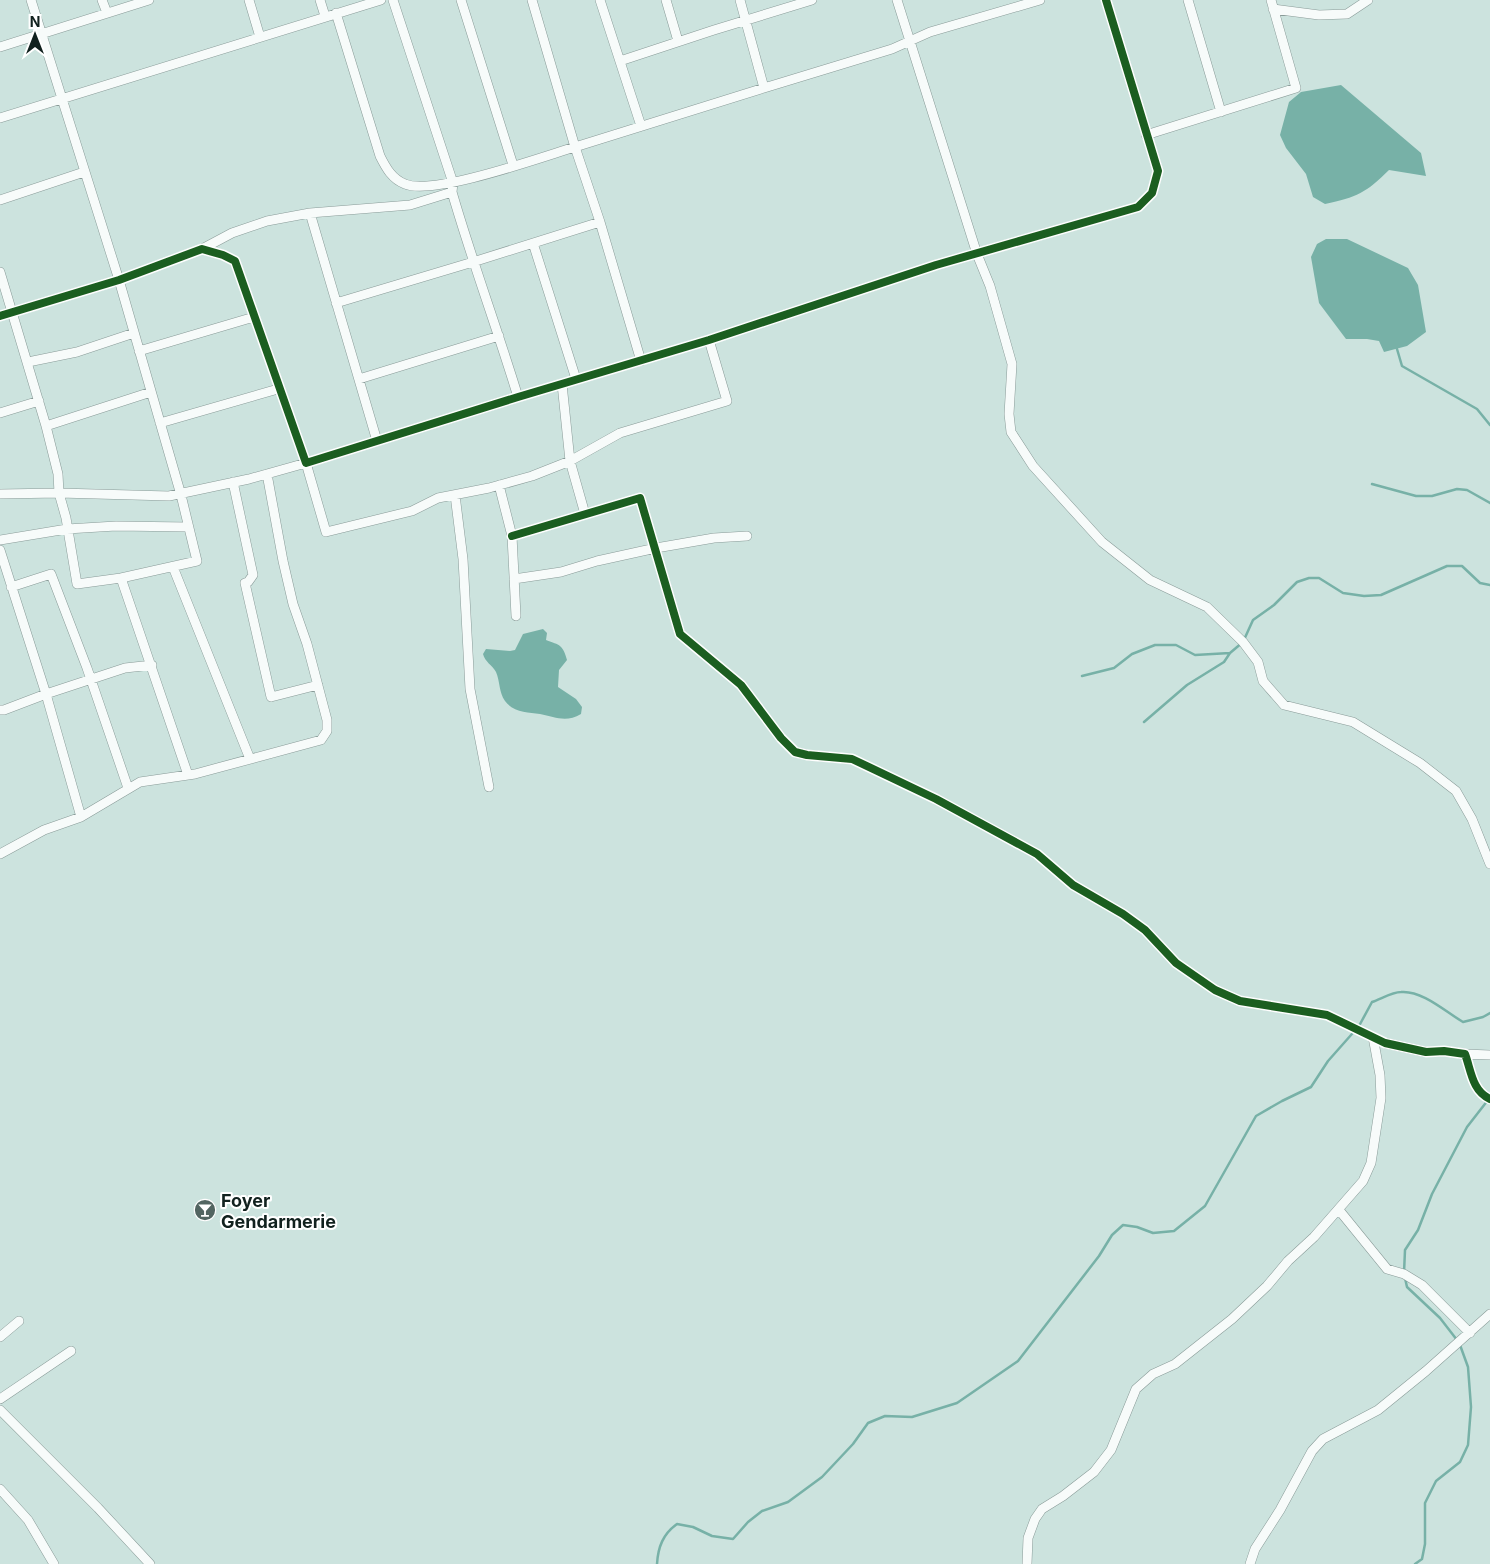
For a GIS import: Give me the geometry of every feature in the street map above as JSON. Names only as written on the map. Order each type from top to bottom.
[{"type":"street","points":[[0,272],[28,362],[58,474],[59,493],[66,518],[77,584],[121,578],[198,561],[119,280],[40,34],[31,0]]},
{"type":"street","points":[[102,0],[107,13]]},
{"type":"street","points":[[0,47],[149,0]]},
{"type":"street","points":[[249,0],[260,37]]},
{"type":"street","points":[[320,0],[325,16]]},
{"type":"street","points":[[0,118],[380,0]]},
{"type":"street","points":[[393,0],[452,187],[473,262],[518,397]]},
{"type":"street","points":[[462,0],[513,165]]},
{"type":"street","points":[[532,0],[641,361]]},
{"type":"street","points":[[600,0],[641,126]]},
{"type":"street","points":[[666,0],[678,41]]},
{"type":"street","points":[[740,0],[764,88]]},
{"type":"street","points":[[620,61],[812,0]]},
{"type":"street","points":[[897,0],[977,254],[990,286],[1012,364],[1009,414],[1011,432],[1033,466],[1102,542],[1150,580],[1207,607],[1213,612],[1246,644],[1258,662],[1264,681],[1284,705],[1353,722],[1420,763],[1456,791],[1472,819],[1490,864]]},
{"type":"street","points":[[0,316],[119,280],[202,249],[232,233],[267,221],[310,213],[410,205],[452,187],[513,165],[892,49],[930,32],[1040,0]]},
{"type":"street","points":[[0,494],[181,495],[268,474],[709,340],[936,265],[1138,206],[1152,193],[1158,171],[1106,0]]},
{"type":"street","points":[[1188,0],[1221,112]]},
{"type":"street","points":[[1146,135],[1296,88],[1272,5],[1319,15],[1347,14],[1368,0]]},
{"type":"street","points":[[336,13],[380,156],[389,173],[406,185],[452,187]]},
{"type":"street","points":[[0,200],[84,172]]},
{"type":"street","points":[[310,213],[377,441]]},
{"type":"street","points":[[336,303],[600,222]]},
{"type":"street","points":[[533,243],[576,379]]},
{"type":"street","points":[[202,249],[223,255],[235,261],[278,389],[306,463],[326,532],[412,511],[438,498],[532,476],[570,461],[620,433],[727,401],[709,340]]},
{"type":"street","points":[[139,351],[254,317]]},
{"type":"street","points":[[28,362],[77,352],[134,332]]},
{"type":"street","points":[[359,379],[499,336]]},
{"type":"street","points":[[562,384],[570,461],[586,514]]},
{"type":"street","points":[[160,423],[278,389]]},
{"type":"street","points":[[46,426],[151,392]]},
{"type":"street","points":[[0,413],[39,401]]},
{"type":"street","points":[[0,854],[44,830],[81,817],[128,788],[149,780],[188,775],[321,740],[326,731],[327,720],[307,644],[293,604],[283,561],[268,474]]},
{"type":"street","points":[[233,482],[253,575],[248,582],[244,583],[271,698],[318,685]]},
{"type":"street","points":[[499,485],[512,536],[516,616]]},
{"type":"street","points":[[455,495],[463,559],[470,689],[489,787]]},
{"type":"street","points":[[512,536],[640,498],[680,634],[742,685],[780,738],[795,752],[807,755],[852,759],[936,799],[1037,854],[1073,885],[1123,914],[1145,930],[1176,963],[1215,990],[1240,1001],[1327,1015],[1384,1043],[1426,1052],[1444,1051],[1490,1055]]},
{"type":"street","points":[[0,540],[67,529],[116,526],[188,527]]},
{"type":"street","points":[[514,579],[561,572],[597,561],[656,548],[714,538],[747,536]]},
{"type":"street","points":[[0,550],[46,694],[81,817]]},
{"type":"street","points":[[173,567],[250,759]]},
{"type":"street","points":[[11,587],[50,574],[68,614],[128,788]]},
{"type":"street","points":[[121,578],[188,775]]},
{"type":"street","points":[[1,708],[125,668],[152,665]]},
{"type":"street","points":[[1027,1564],[1028,1538],[1035,1519],[1042,1509],[1063,1496],[1094,1472],[1111,1450],[1136,1389],[1153,1374],[1175,1364],[1232,1319],[1314,1237],[1363,1181],[1371,1163],[1381,1098],[1380,1075],[1373,1037]]},
{"type":"street","points":[[1465,1054],[1475,1085],[1483,1095],[1490,1098]]},
{"type":"street","points":[[1339,1210],[1387,1269],[1404,1274],[1422,1285],[1470,1333]]},
{"type":"street","points":[[1250,1564],[1255,1549],[1280,1510],[1312,1451],[1323,1439],[1378,1410],[1490,1314]]},
{"type":"street","points":[[0,1338],[20,1321]]},
{"type":"street","points":[[0,1400],[71,1351]]},
{"type":"street","points":[[0,1410],[98,1508],[147,1562]]},
{"type":"street","points":[[0,1489],[28,1520],[54,1564]]},
{"type":"street","points":[[136,1564],[147,1562]]},
{"type":"shaded area","points":[[1341,85],[1421,153],[1426,176],[1389,170],[1367,189],[1345,199],[1325,204],[1313,197],[1306,174],[1286,148],[1280,135],[1289,102],[1301,92]]},
{"type":"shaded area","points":[[1326,239],[1347,239],[1408,268],[1418,285],[1426,332],[1407,346],[1384,352],[1379,341],[1346,339],[1319,303],[1311,257],[1317,244]]},
{"type":"shaded area","points":[[543,629],[547,633],[546,640],[560,646],[566,655],[567,660],[559,670],[558,687],[576,699],[582,707],[581,714],[576,717],[565,719],[513,708],[503,698],[496,672],[484,657],[483,654],[486,649],[515,650],[523,634]]},
{"type":"waterway","points":[[1397,349],[1402,366],[1477,409],[1490,425]]},
{"type":"waterway","points":[[1372,484],[1416,496],[1432,496],[1457,489],[1467,490],[1490,503]]},
{"type":"waterway","points":[[1082,676],[1114,668],[1132,654],[1155,645],[1176,645],[1195,655],[1230,653],[1243,642],[1253,620],[1274,605],[1297,582],[1309,578],[1319,578],[1343,593],[1364,596],[1381,595],[1447,566],[1462,566],[1480,583],[1490,585]]},
{"type":"waterway","points":[[1144,722],[1187,685],[1224,662],[1230,653]]},
{"type":"waterway","points":[[657,1564],[662,1541],[677,1524],[693,1527],[712,1536],[733,1539],[748,1522],[762,1511],[788,1502],[822,1477],[853,1444],[868,1423],[885,1416],[912,1417],[957,1403],[1018,1361],[1099,1256],[1112,1235],[1123,1225],[1137,1227],[1153,1233],[1174,1231],[1205,1206],[1256,1116],[1311,1087],[1328,1061],[1359,1026],[1372,1002],[1394,993],[1409,992],[1434,1002],[1463,1022],[1483,1017],[1490,1013]]},
{"type":"waterway","points":[[1404,1273],[1405,1250],[1418,1230],[1432,1194],[1467,1127],[1488,1100]]},
{"type":"waterway","points":[[1405,1278],[1407,1287],[1440,1318],[1457,1340]]},
{"type":"waterway","points":[[1415,1564],[1422,1559],[1425,1544],[1425,1503],[1436,1481],[1460,1462],[1468,1445],[1471,1407],[1468,1367],[1460,1345]]},
{"type":"cycle path","points":[[0,316],[119,280],[202,249],[223,255],[235,261],[306,463],[709,340],[936,265],[1138,207],[1152,193],[1158,171],[1106,0]]},
{"type":"cycle path","points":[[512,536],[640,498],[680,634],[741,685],[781,738],[795,752],[807,755],[852,759],[936,799],[1037,854],[1073,885],[1123,914],[1145,930],[1176,963],[1215,990],[1240,1001],[1327,1015],[1385,1043],[1426,1052],[1444,1051],[1465,1054],[1479,1091],[1490,1099]]},
{"type":"place","name":"Foyer Gendarmerie","points":[[205,1210]]}]
